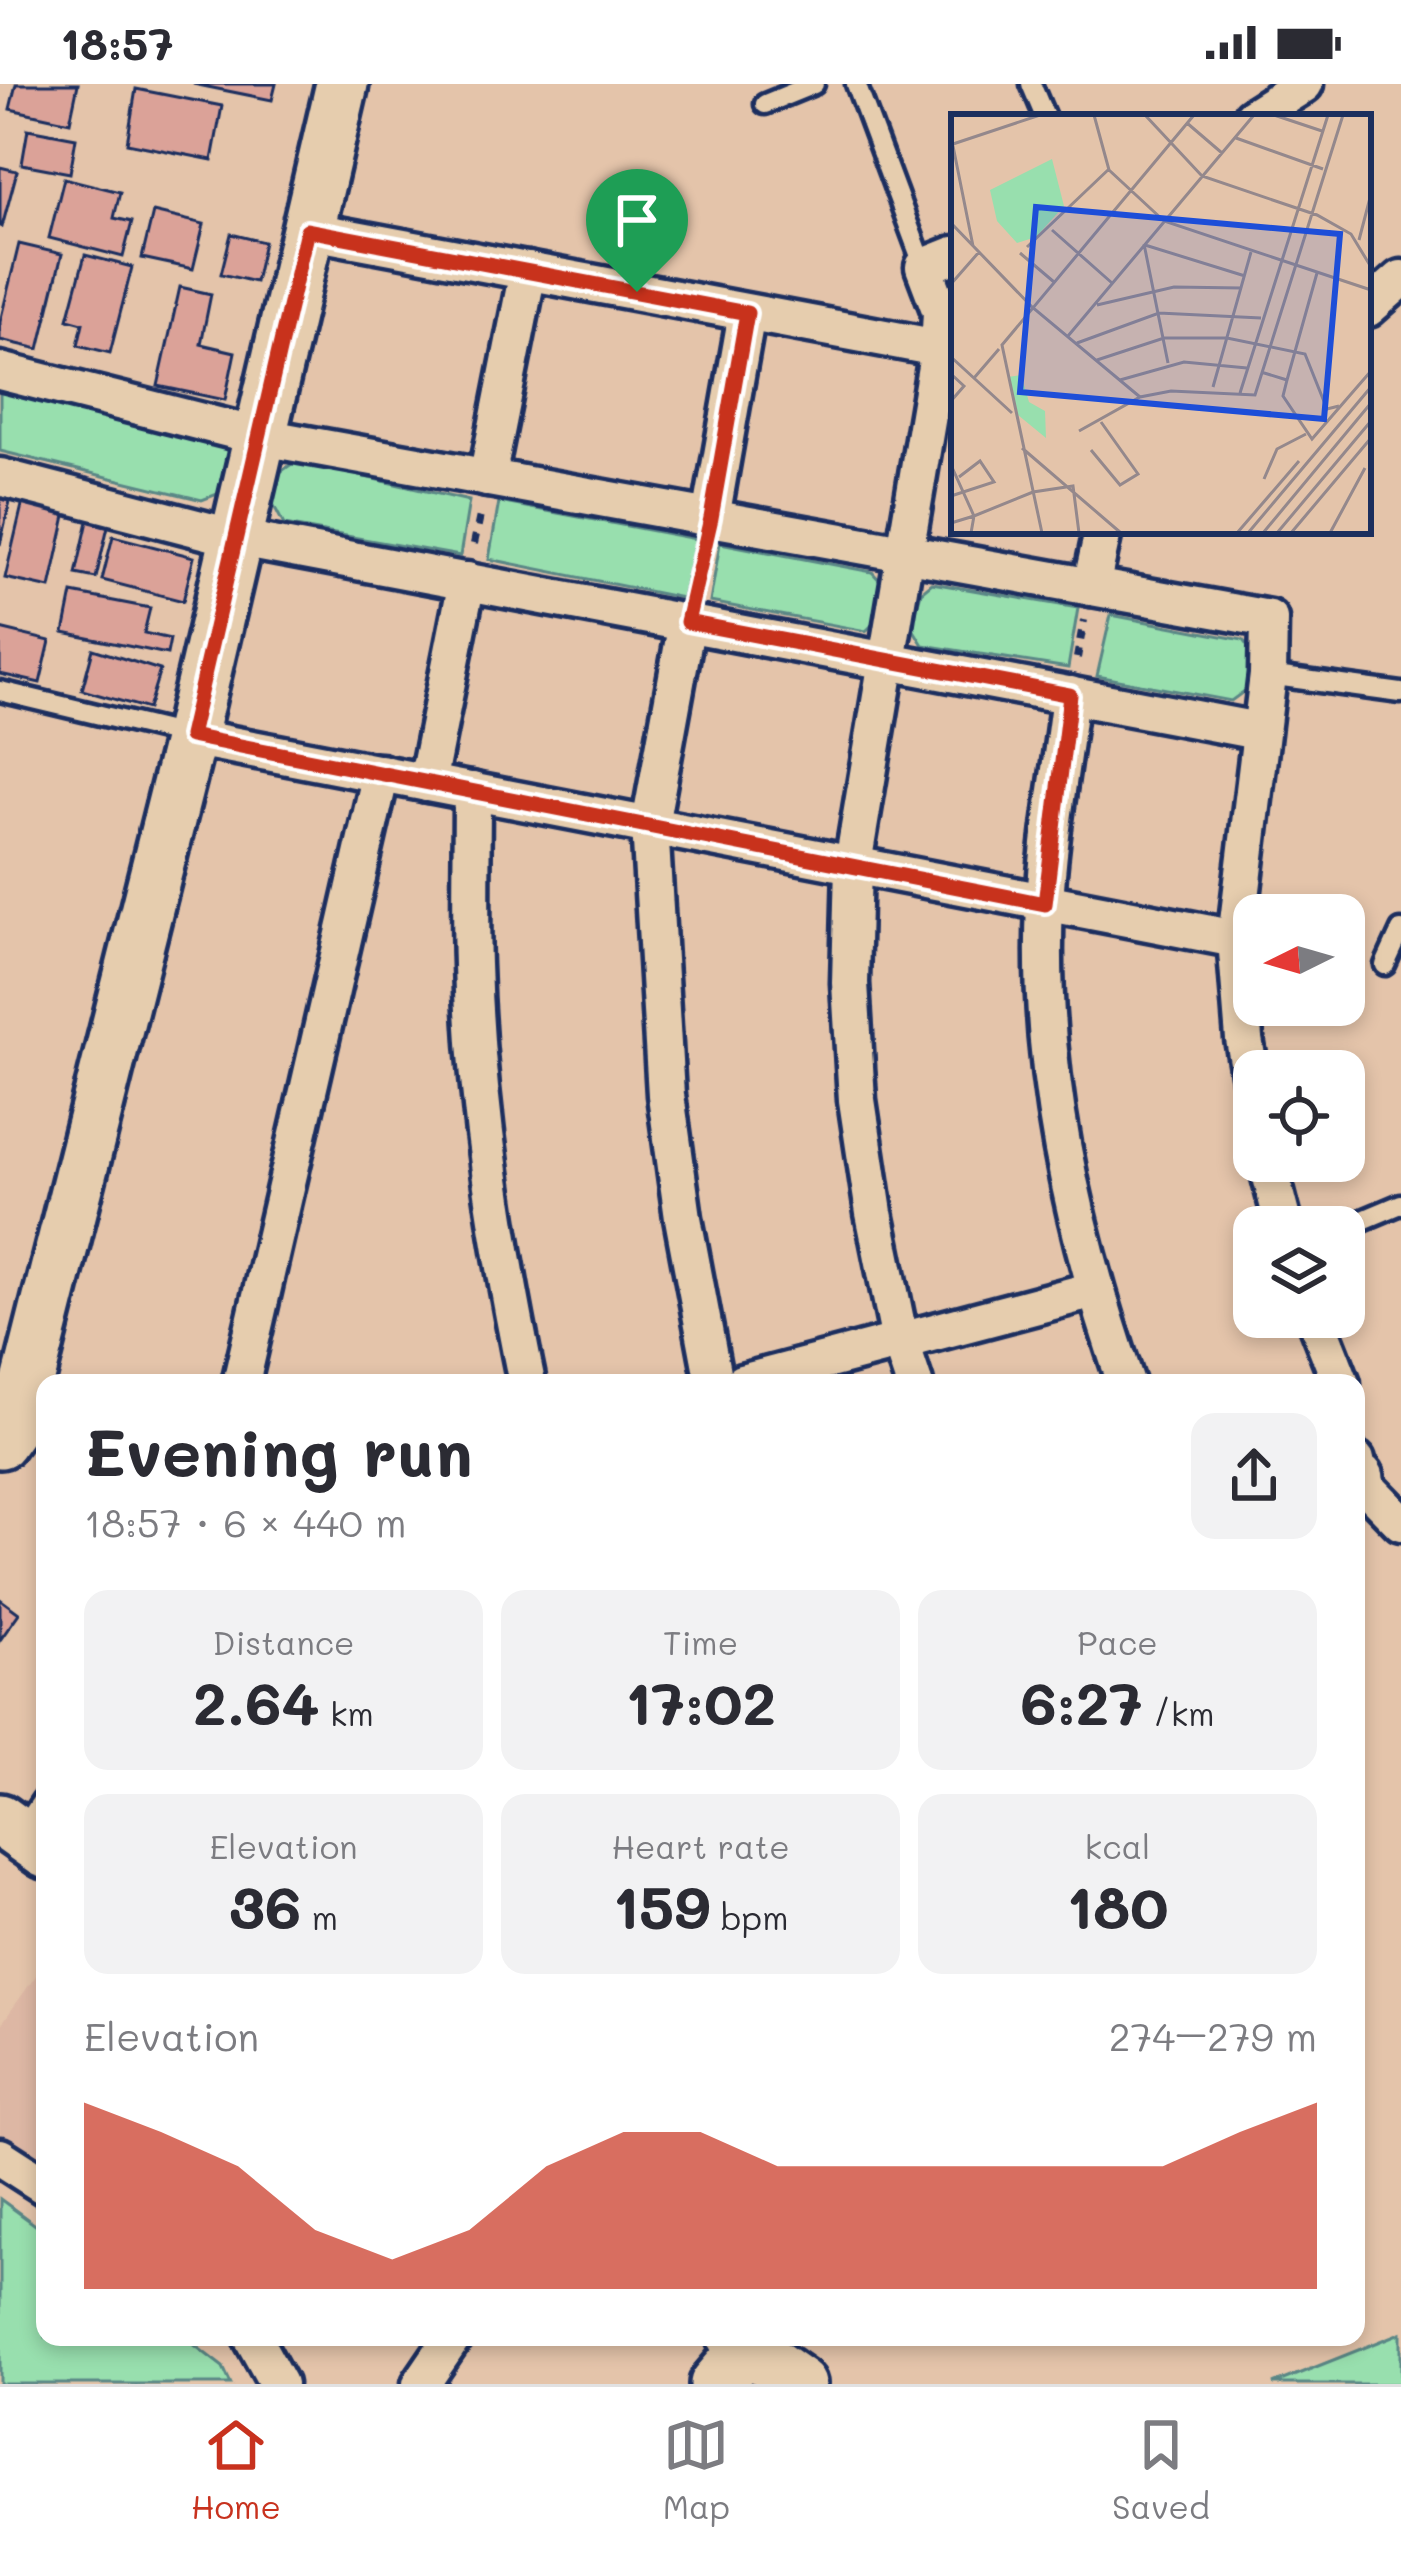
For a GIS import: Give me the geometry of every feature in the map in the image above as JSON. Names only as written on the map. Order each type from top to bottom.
[{"type":"street","points":[[1257,114],[1304,84]]},
{"type":"street","points":[[16,1422],[190,736],[257,436],[346,86]]},
{"type":"street","points":[[307,230],[946,350]]},
{"type":"street","points":[[911,1374],[874,1213],[857,1100],[850,983],[853,865],[905,554],[946,350],[939,261]]},
{"type":"street","points":[[487,478],[528,271]]},
{"type":"street","points":[[1371,305],[1401,279]]},
{"type":"street","points":[[711,518],[747,313]]},
{"type":"street","points":[[0,371],[257,436],[1269,619],[1268,674],[1241,894]]},
{"type":"street","points":[[0,477],[235,538],[1258,731]]},
{"type":"street","points":[[1091,587],[1102,534]]},
{"type":"street","points":[[427,783],[467,580]]},
{"type":"street","points":[[687,622],[650,825],[666,1095],[712,1374]]},
{"type":"street","points":[[1070,695],[1045,904],[1045,1017],[1067,1175],[1094,1289],[1123,1374]]},
{"type":"street","points":[[190,736],[1233,938]]},
{"type":"street","points":[[244,1374],[381,773]]},
{"type":"street","points":[[472,791],[472,967],[486,1142],[525,1374]]},
{"type":"street","points":[[776,1374],[1094,1289]]},
{"type":"street","points":[[1323,1338],[1337,1374]]},
{"type":"street","points":[[1365,1487],[1401,1522]]},
{"type":"street","points":[[0,2157],[36,2180]]},
{"type":"street","points":[[257,2346],[278,2384]]},
{"type":"street","points":[[421,2384],[447,2346]]},
{"type":"street","points":[[738,2351],[800,2384]]},
{"type":"lane","points":[[765,104],[814,84]]},
{"type":"lane","points":[[856,84],[939,261]]},
{"type":"lane","points":[[1031,84],[1044,114]]},
{"type":"lane","points":[[1268,674],[1401,693]]},
{"type":"lane","points":[[0,691],[190,736]]},
{"type":"lane","points":[[1385,965],[1401,930]]},
{"type":"lane","points":[[1365,1219],[1401,1204]]},
{"type":"path","points":[[467,580],[487,478]]},
{"type":"path","points":[[687,622],[711,518]]},
{"type":"path","points":[[1070,695],[1091,587]]},
{"type":"shaded area","points":[[36,1976],[36,2167],[0,2144],[0,2026]]},
{"type":"green space","points":[[0,386],[218,437],[234,462],[228,490],[202,500],[0,451]]},
{"type":"green space","points":[[296,461],[469,501],[460,556],[284,525],[271,500],[279,473]]},
{"type":"green space","points":[[499,502],[696,539],[682,598],[489,559]]},
{"type":"green space","points":[[720,543],[872,572],[883,584],[878,619],[866,631],[710,602]]},
{"type":"green space","points":[[932,583],[1078,608],[1068,668],[923,645],[912,627],[921,592]]},
{"type":"green space","points":[[1111,615],[1243,640],[1251,651],[1246,690],[1231,701],[1097,676]]},
{"type":"green space","points":[[0,2199],[36,2225],[36,2346],[196,2346],[223,2367],[231,2384],[0,2384]]},
{"type":"green space","points":[[1401,2333],[1401,2384],[1273,2384]]},
{"type":"building","points":[[16,84],[78,84],[70,122],[10,109]]},
{"type":"building","points":[[193,84],[276,84],[272,100]]},
{"type":"building","points":[[136,89],[222,106],[212,160],[127,143]]},
{"type":"building","points":[[28,129],[76,138],[70,173],[22,164]]},
{"type":"building","points":[[0,167],[17,171],[2,227],[0,226]]},
{"type":"building","points":[[64,178],[120,192],[114,218],[132,222],[123,257],[49,238]]},
{"type":"building","points":[[153,212],[204,224],[193,269],[142,258]]},
{"type":"building","points":[[231,234],[264,242],[255,282],[221,274]]},
{"type":"building","points":[[19,244],[62,254],[39,349],[0,340]]},
{"type":"building","points":[[85,255],[132,267],[110,353],[78,345],[83,323],[68,319]]},
{"type":"building","points":[[180,287],[211,294],[201,344],[235,352],[225,400],[158,386]]},
{"type":"building","points":[[0,495],[11,497],[0,545]]},
{"type":"building","points":[[23,501],[67,511],[50,588],[5,578]]},
{"type":"building","points":[[88,521],[108,526],[96,578],[76,574]]},
{"type":"building","points":[[113,536],[194,557],[183,601],[102,580]]},
{"type":"building","points":[[72,593],[150,608],[144,633],[170,639],[167,654],[64,633]]},
{"type":"building","points":[[0,629],[50,641],[40,683],[0,674]]},
{"type":"building","points":[[93,649],[160,670],[148,709],[82,690]]},
{"type":"building","points":[[0,1599],[19,1613],[0,1640]]},
{"type":"route","points":[[307,230],[637,292],[747,313],[711,518],[687,622],[1070,695],[1045,904],[190,736],[307,230]]}]
